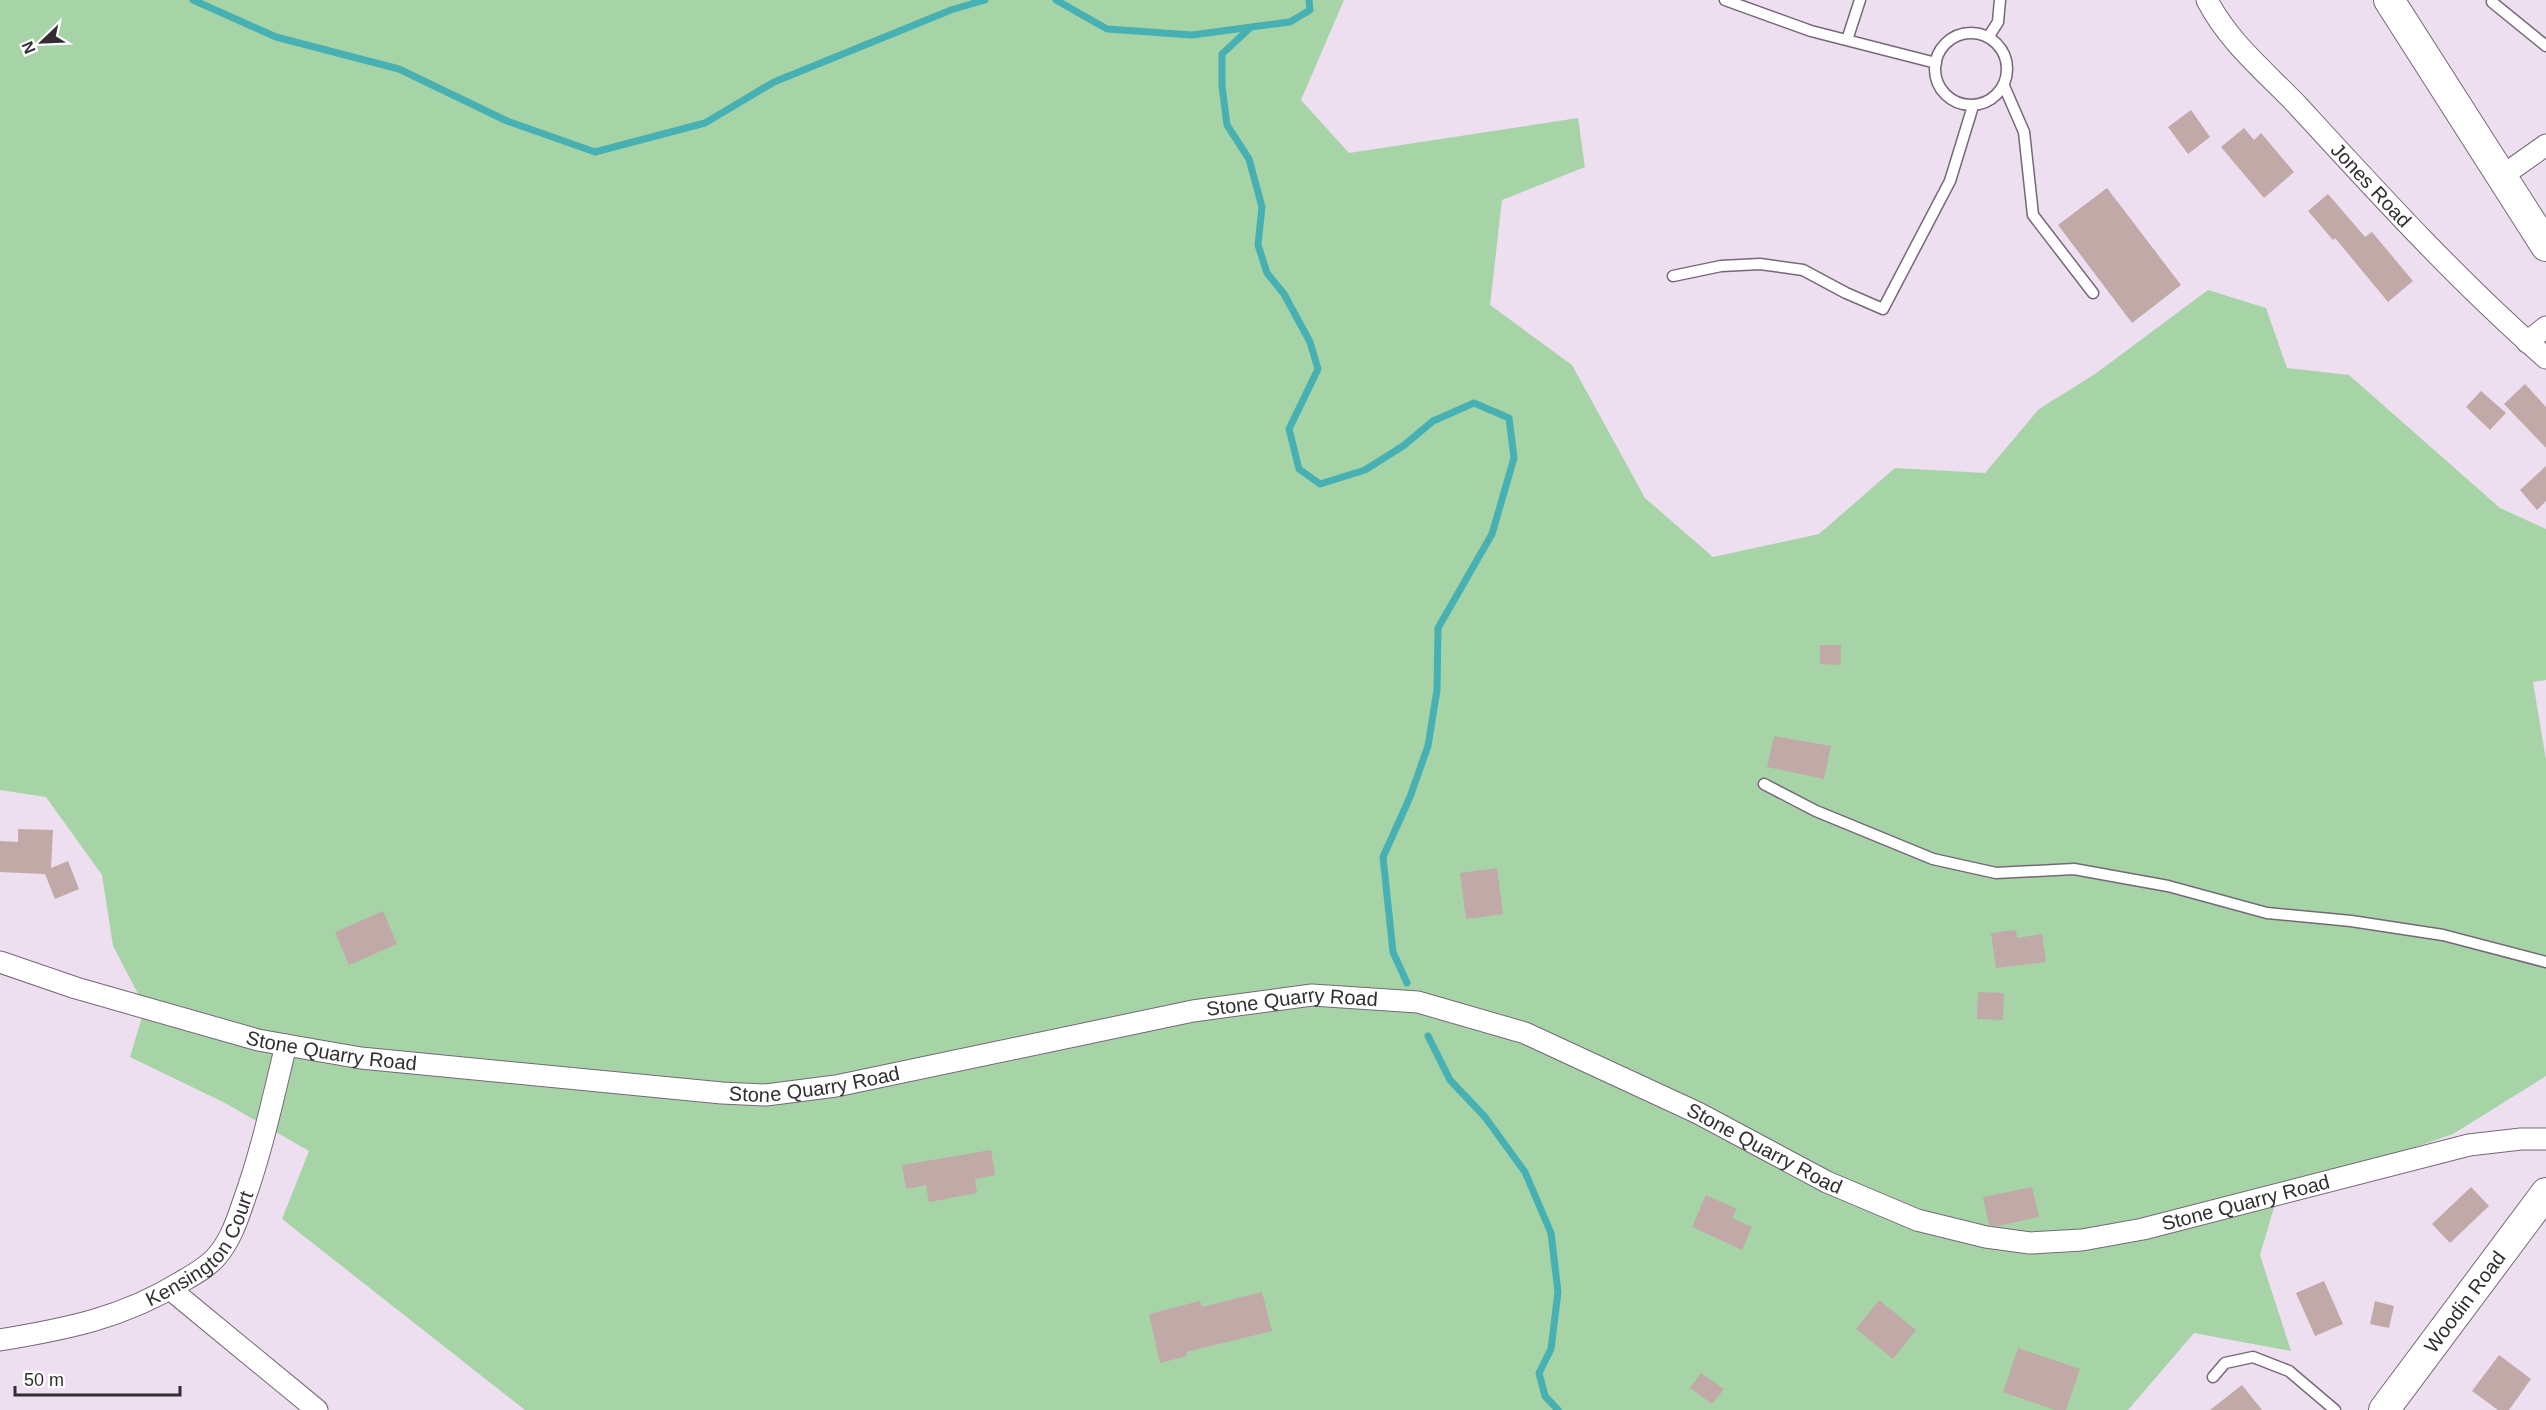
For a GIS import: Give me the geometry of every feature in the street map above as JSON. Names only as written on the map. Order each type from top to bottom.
[{"type":"main road","points":[[2389,0],[2546,246]]},
{"type":"main road","name":"Woodin Road","points":[[2384,1410],[2546,1193]]},
{"type":"street","name":"Jones Road","points":[[2207,0],[2214,14],[2252,61],[2294,102],[2376,191],[2527,342],[2546,358]]},
{"type":"street","points":[[2502,176],[2546,145]]},
{"type":"street","points":[[2527,342],[2546,327]]},
{"type":"street","name":"Stone Quarry Road","points":[[0,962],[76,988],[258,1040],[286,1045],[361,1058],[722,1093],[766,1095],[836,1086],[1203,1009],[1312,995],[1418,1002],[1525,1033],[1698,1113],[1827,1182],[1917,1220],[1986,1237],[2030,1243],[2082,1240],[2142,1229],[2469,1145],[2520,1139],[2546,1139]]},
{"type":"street","name":"Kensington Court","points":[[0,1340],[64,1329],[117,1315],[170,1289],[217,1256],[233,1230],[264,1135],[286,1045]]},
{"type":"street","points":[[170,1289],[317,1410]]},
{"type":"lane","points":[[1725,0],[1811,31],[1936,63]]},
{"type":"lane","points":[[1847,40],[1860,0]]},
{"type":"lane","points":[[1989,36],[1998,22],[2000,0]]},
{"type":"lane","points":[[2492,2],[2546,46]]},
{"type":"lane","points":[[1970,32],[1989,36],[2002,49],[2008,68],[2004,86],[1991,100],[1973,106],[1954,102],[1940,89],[1934,71],[1939,52],[1952,38],[1970,32]]},
{"type":"lane","points":[[2004,86],[2024,132],[2033,214],[2093,293]]},
{"type":"lane","points":[[1674,276],[1721,266],[1760,264],[1803,270],[1846,293],[1883,309],[1950,181],[1973,106]]},
{"type":"lane","points":[[1764,784],[1816,811],[1933,859],[1995,873],[2074,869],[2168,886],[2267,914],[2351,921],[2443,935],[2546,962]]},
{"type":"lane","points":[[2213,1377],[2226,1363],[2253,1357],[2289,1371],[2335,1410]]},
{"type":"green space","points":[[0,0],[1344,0],[1301,100],[1349,153],[1578,118],[1585,167],[1502,200],[1490,305],[1572,365],[1645,498],[1713,557],[1819,534],[1895,468],[1985,473],[2039,409],[2095,374],[2208,290],[2266,308],[2287,368],[2349,375],[2500,508],[2546,529],[2546,680],[2533,682],[2546,760],[2546,1076],[2453,1134],[2278,1194],[2260,1255],[2291,1351],[2194,1333],[2128,1410],[525,1410],[282,1219],[309,1151],[225,1103],[130,1057],[145,1007],[113,946],[102,875],[46,797],[0,790]]},
{"type":"building","points":[[2191,110],[2210,137],[2188,154],[2168,127]]},
{"type":"building","points":[[2244,128],[2254,140],[2261,133],[2294,172],[2264,198],[2221,147]]},
{"type":"building","points":[[2107,188],[2181,285],[2132,323],[2058,225]]},
{"type":"building","points":[[2328,194],[2365,237],[2372,232],[2413,281],[2388,302],[2335,238],[2333,240],[2308,211]]},
{"type":"building","points":[[2525,384],[2546,407],[2546,448],[2504,404]]},
{"type":"building","points":[[2481,391],[2506,413],[2490,430],[2466,407]]},
{"type":"building","points":[[2546,466],[2546,501],[2537,510],[2520,490]]},
{"type":"building","points":[[1820,645],[1841,645],[1841,665],[1820,664]]},
{"type":"building","points":[[1774,736],[1831,746],[1824,779],[1767,767]]},
{"type":"building","points":[[18,829],[53,830],[51,868],[68,861],[79,889],[55,899],[45,874],[0,872],[0,841],[18,842]]},
{"type":"building","points":[[1497,868],[1503,914],[1466,919],[1460,873]]},
{"type":"building","points":[[383,911],[397,944],[349,965],[335,932]]},
{"type":"building","points":[[2016,930],[2017,938],[2042,934],[2046,962],[1996,968],[1991,933]]},
{"type":"building","points":[[1978,992],[2004,993],[2003,1020],[1977,1019]]},
{"type":"building","points":[[991,1150],[995,1175],[975,1179],[977,1193],[929,1202],[926,1185],[906,1189],[902,1165]]},
{"type":"building","points":[[2032,1187],[2039,1217],[1998,1226],[1989,1225],[1983,1197]]},
{"type":"building","points":[[2471,1187],[2489,1206],[2450,1243],[2432,1224]]},
{"type":"building","points":[[1706,1195],[1737,1209],[1732,1218],[1752,1227],[1742,1250],[1692,1227]]},
{"type":"building","points":[[2324,1281],[2343,1324],[2315,1336],[2296,1293]]},
{"type":"building","points":[[1262,1292],[1272,1331],[1186,1352],[1187,1356],[1160,1363],[1149,1314],[1200,1301],[1202,1307]]},
{"type":"building","points":[[1879,1300],[1916,1330],[1893,1359],[1856,1329]]},
{"type":"building","points":[[2375,1301],[2394,1306],[2389,1328],[2370,1324]]},
{"type":"building","points":[[2018,1348],[2080,1369],[2066,1410],[2055,1410],[2003,1392]]},
{"type":"building","points":[[2499,1355],[2531,1379],[2509,1410],[2498,1410],[2472,1391]]},
{"type":"building","points":[[1701,1373],[1724,1389],[1712,1404],[1690,1388]]},
{"type":"building","points":[[2242,1385],[2262,1410],[2210,1410]]},
{"type":"waterway","points":[[193,0],[276,37],[399,69],[507,121],[595,152],[705,123],[774,82],[951,10],[985,0]]},
{"type":"waterway","points":[[1056,0],[1107,29],[1192,35],[1252,27]]},
{"type":"waterway","points":[[1309,0],[1310,10],[1290,22],[1251,27],[1222,54],[1222,86],[1227,125],[1249,159],[1262,207],[1258,245],[1267,273],[1284,294],[1310,342],[1318,369],[1289,429],[1299,469],[1320,484],[1365,470],[1403,446],[1433,421],[1474,403],[1509,418],[1514,458],[1492,534],[1438,628],[1437,690],[1428,746],[1410,797],[1383,857],[1393,952],[1407,983]]},
{"type":"waterway","points":[[1428,1036],[1450,1080],[1485,1117],[1525,1172],[1551,1233],[1558,1292],[1551,1349],[1539,1373],[1545,1396],[1558,1410]]}]
